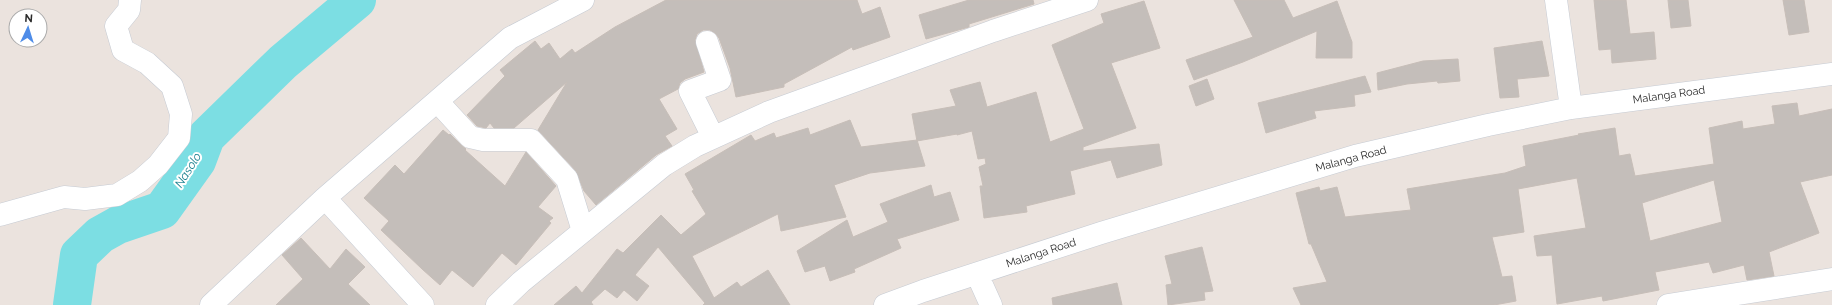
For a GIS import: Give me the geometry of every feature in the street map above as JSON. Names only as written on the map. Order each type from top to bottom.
[{"type":"street","points":[[0,215],[64,197],[85,199],[117,195],[140,181],[158,165],[179,138],[181,114],[172,86],[148,63],[123,50],[116,26],[128,10],[130,0]]},
{"type":"street","points":[[211,305],[325,198],[510,38],[583,0]]},
{"type":"street","points":[[497,305],[520,282],[664,166],[713,137],[769,112],[993,31],[1087,0]]},
{"type":"street","points":[[1556,0],[1571,108]]},
{"type":"street","points":[[707,42],[720,80],[690,91],[713,137]]},
{"type":"street","name":"Malanga Road","points":[[885,305],[923,291],[1100,233],[1355,156],[1488,125],[1571,108],[1832,74]]},
{"type":"street","points":[[437,101],[470,137],[483,140],[531,140],[566,179],[583,231]]},
{"type":"street","points":[[325,198],[423,305]]},
{"type":"street","points":[[977,274],[991,305]]},
{"type":"street","points":[[1668,305],[1832,279]]},
{"type":"building","points":[[666,0],[857,0],[862,14],[880,7],[890,37],[853,50],[852,47],[784,84],[784,87],[736,97],[730,68],[719,38],[710,30],[703,30],[697,34],[695,40],[704,72],[685,79],[680,83],[678,89],[659,99],[677,129],[665,136],[672,146],[656,155],[596,205],[584,191],[576,171],[538,130],[567,82],[514,128],[494,128],[490,123],[486,128],[477,126],[467,115],[505,76],[500,70],[535,41],[541,49],[549,43],[560,59],[572,49],[575,53],[615,27]]},
{"type":"building","points":[[969,0],[1033,0],[1034,4],[969,24],[969,27],[926,39],[919,15]]},
{"type":"building","points":[[1234,0],[1284,0],[1293,18],[1337,1],[1352,42],[1352,58],[1316,58],[1317,31],[1243,62],[1194,80],[1186,60],[1253,37]]},
{"type":"building","points":[[1594,0],[1626,0],[1630,34],[1654,32],[1656,59],[1612,63],[1611,49],[1599,50]]},
{"type":"building","points":[[1668,0],[1688,0],[1691,26],[1671,28]]},
{"type":"building","points":[[1783,0],[1804,0],[1809,32],[1789,35]]},
{"type":"building","points":[[1144,1],[1160,48],[1111,63],[1136,128],[1083,147],[1083,151],[1159,144],[1162,165],[1117,178],[1111,160],[1070,171],[1075,194],[1026,206],[1027,212],[984,218],[980,186],[983,186],[979,167],[986,164],[985,158],[978,159],[972,131],[957,135],[917,141],[912,114],[956,106],[950,90],[980,82],[987,107],[1036,92],[1050,142],[1084,129],[1052,45],[1104,23],[1101,14]]},
{"type":"building","points":[[1542,41],[1549,76],[1517,79],[1519,97],[1500,98],[1494,48]]},
{"type":"building","points":[[1458,59],[1460,81],[1438,83],[1437,81],[1407,84],[1378,90],[1377,73],[1423,61]]},
{"type":"building","points":[[1365,76],[1371,92],[1354,95],[1355,106],[1314,111],[1316,118],[1266,133],[1258,103]]},
{"type":"building","points":[[1207,79],[1214,99],[1196,106],[1189,86]]},
{"type":"building","points":[[1797,103],[1799,116],[1832,109],[1832,175],[1800,182],[1819,233],[1769,252],[1774,276],[1747,280],[1744,265],[1713,273],[1709,262],[1655,272],[1659,290],[1603,301],[1602,296],[1557,304],[1552,255],[1537,256],[1534,236],[1586,228],[1577,178],[1518,189],[1524,232],[1492,237],[1502,277],[1512,276],[1516,301],[1494,305],[1301,305],[1293,288],[1327,282],[1311,244],[1309,244],[1296,193],[1319,187],[1320,191],[1337,187],[1345,217],[1411,210],[1407,189],[1505,173],[1526,166],[1523,146],[1579,135],[1578,134],[1615,128],[1619,156],[1630,154],[1635,176],[1714,164],[1709,128],[1742,121],[1743,129],[1775,124],[1772,106]],"holes":[[[1714,180],[1722,222],[1650,241],[1642,203]]]},
{"type":"building","points":[[850,120],[861,147],[917,140],[925,166],[870,173],[834,185],[846,217],[781,231],[778,214],[692,256],[714,298],[737,282],[741,287],[768,270],[790,305],[703,305],[705,303],[658,247],[635,275],[649,286],[637,301],[624,290],[617,298],[605,289],[591,302],[593,305],[554,305],[576,286],[582,293],[617,249],[623,253],[661,215],[681,235],[706,214],[692,191],[694,190],[685,174],[751,135],[755,141],[774,133],[776,138],[808,128],[810,135]]},
{"type":"building","points":[[443,130],[449,135],[450,134],[466,149],[465,150],[505,186],[526,152],[556,186],[538,207],[553,218],[549,221],[551,223],[516,265],[502,253],[473,287],[452,270],[440,285],[381,230],[389,221],[364,198],[395,165],[404,174]]},
{"type":"building","points":[[931,185],[934,197],[950,192],[959,220],[897,239],[901,248],[854,269],[855,272],[830,281],[825,266],[805,272],[797,251],[847,220],[853,237],[888,222],[880,204]]},
{"type":"building","points":[[301,238],[330,269],[346,249],[365,267],[348,284],[370,305],[276,305],[303,279],[282,255]]},
{"type":"building","points":[[1202,247],[1213,291],[1204,292],[1205,300],[1168,305],[1166,285],[1172,284],[1165,256]]},
{"type":"building","points":[[1117,283],[1122,305],[1053,305],[1052,298]]},
{"type":"waterway","name":"Nasolo","points":[[72,305],[79,255],[100,235],[118,225],[162,210],[197,161],[206,137],[283,62],[357,0]]}]
